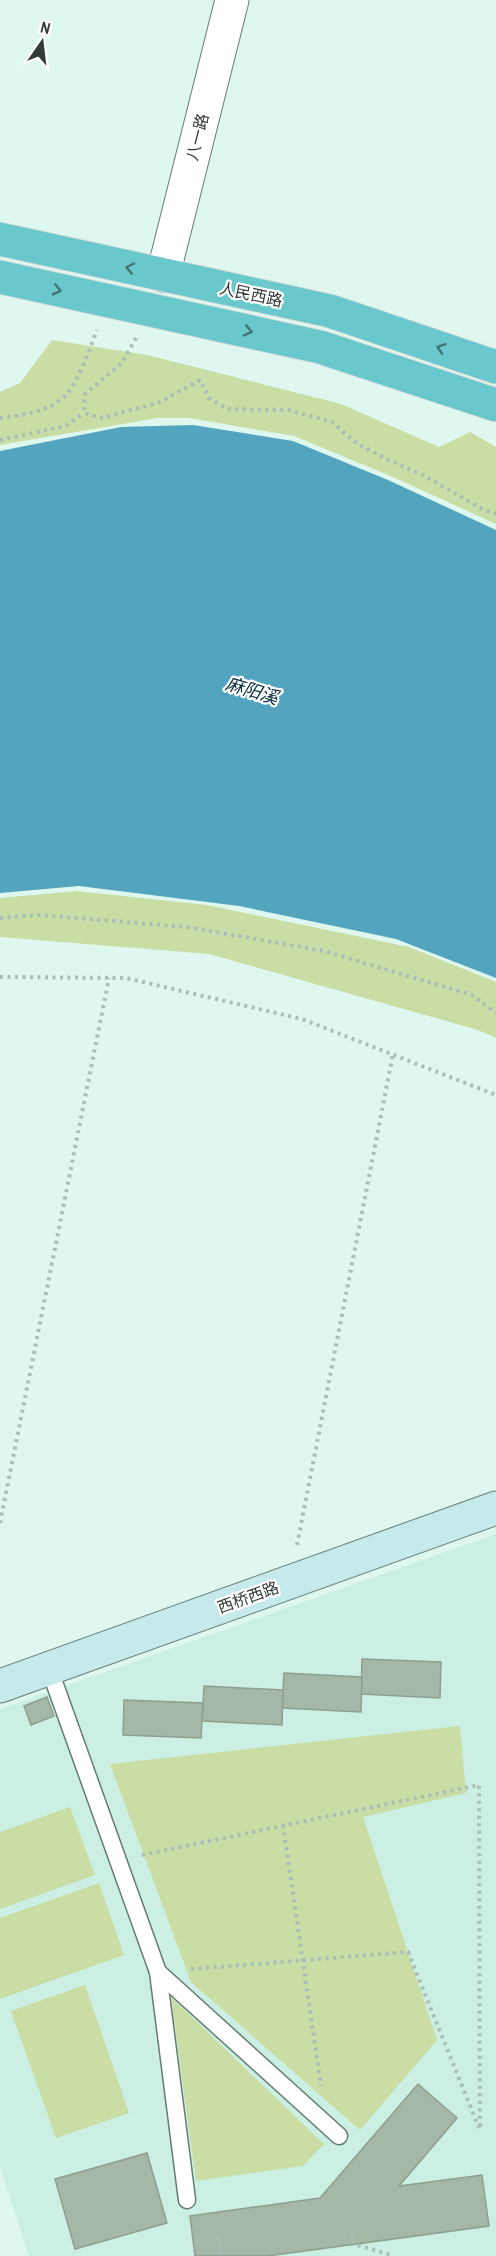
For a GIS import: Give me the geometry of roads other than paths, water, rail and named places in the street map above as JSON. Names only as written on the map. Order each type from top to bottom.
[{"type":"highway","name":"人民西路","points":[[0,239],[330,311],[496,367]]},
{"type":"highway","points":[[0,277],[320,347],[496,405]]},
{"type":"main road","name":"西桥西路","points":[[0,1686],[496,1508]]},
{"type":"street","name":"八一路","points":[[163,275],[231,0]]},
{"type":"lane","points":[[49,1668],[158,1972],[187,2200]]},
{"type":"lane","points":[[158,1972],[332,2131]]},
{"type":"water","name":"麻阳溪","points":[[193,425],[293,441],[388,480],[496,530],[496,978],[396,939],[239,906],[79,886],[0,893],[0,451],[121,427]]}]
